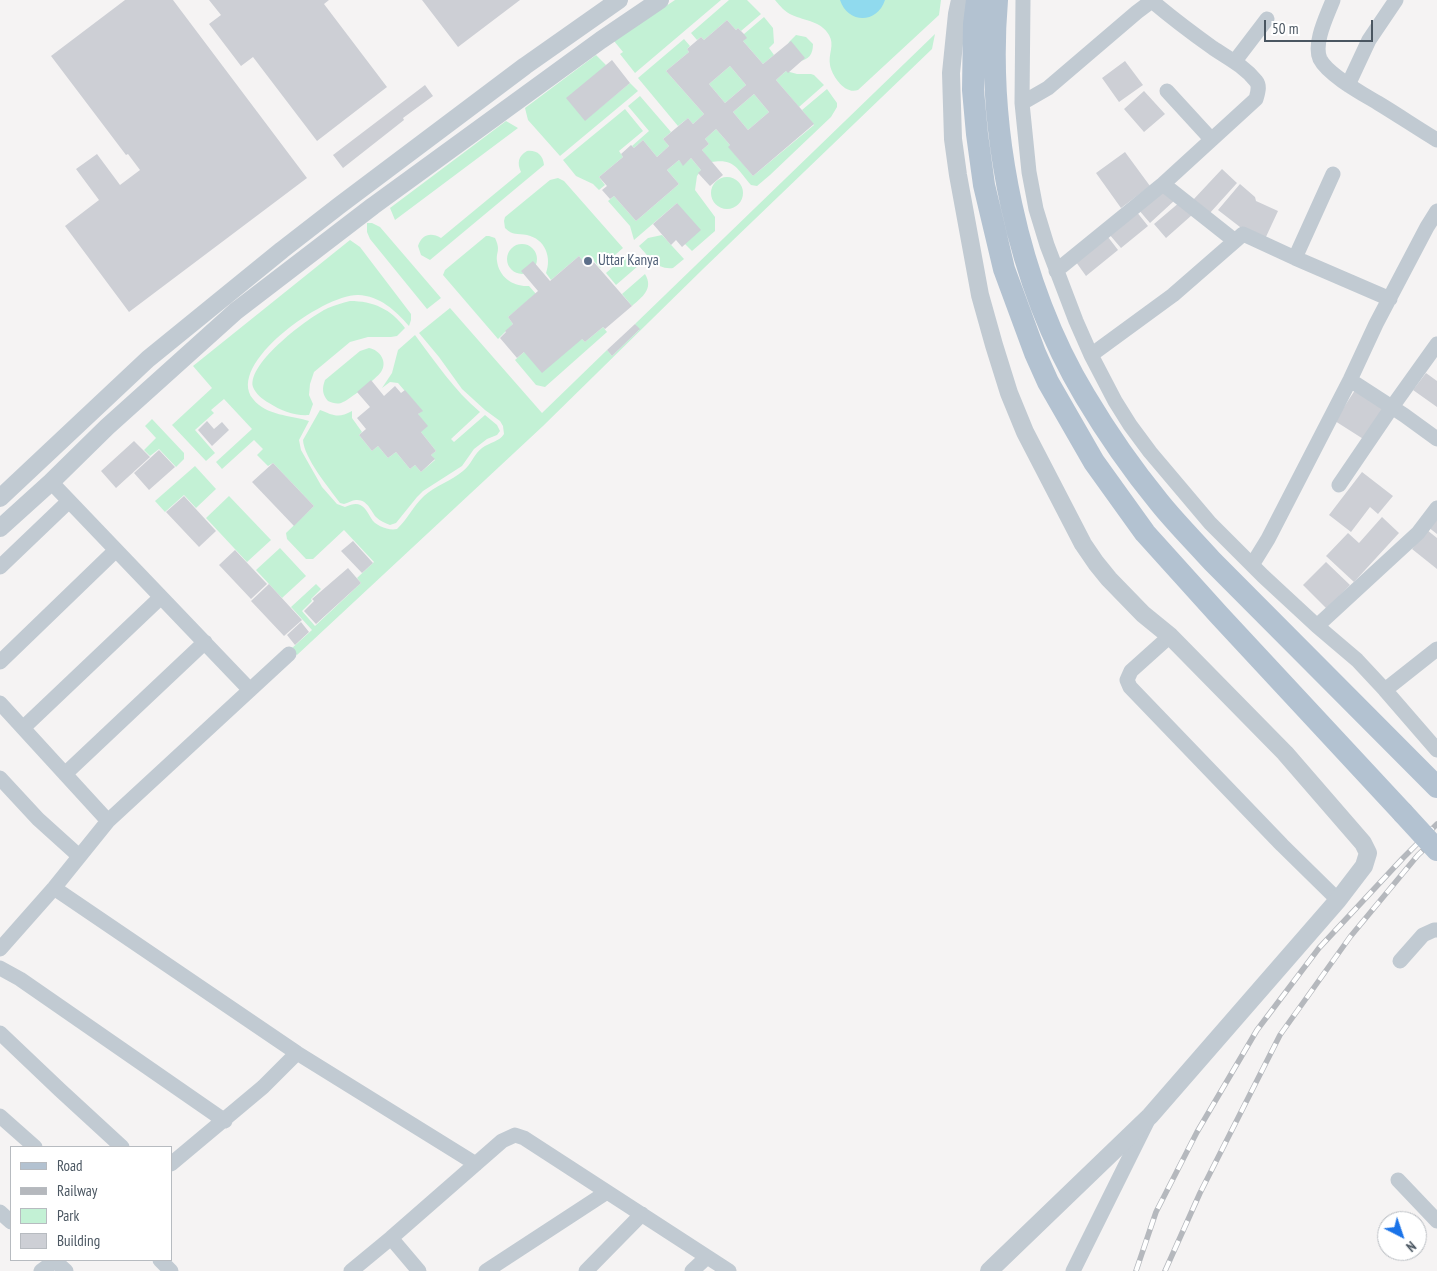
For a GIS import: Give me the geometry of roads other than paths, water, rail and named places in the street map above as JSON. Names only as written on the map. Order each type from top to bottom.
[{"type":"main road","points":[[977,0],[974,24],[973,90],[984,186],[1004,269],[1035,353],[1048,382],[1094,462],[1145,533],[1437,850]]},
{"type":"main road","points":[[997,0],[994,34],[996,100],[1000,137],[1013,210],[1031,275],[1048,322],[1084,395],[1140,478],[1212,561],[1436,785]]},
{"type":"street","points":[[0,498],[148,359],[340,204],[525,66],[619,0]]},
{"type":"street","points":[[0,528],[51,482],[107,426],[236,311],[372,206],[593,46],[660,0]]},
{"type":"street","points":[[960,0],[950,72],[958,175],[980,296],[1009,393],[1025,432],[1083,544],[1109,579],[1143,614],[1170,636],[1285,753],[1363,843],[1368,853],[1364,866],[1338,900],[1150,1116],[989,1271]]},
{"type":"street","points":[[1023,0],[1022,103],[1029,172],[1036,209],[1056,271],[1076,321],[1115,401],[1150,452],[1210,523],[1317,626],[1357,660],[1386,690],[1437,750]]},
{"type":"street","points":[[1022,103],[1048,88],[1152,0],[1180,25],[1234,61],[1257,82],[1259,89],[1256,99],[1210,139],[1163,184],[1056,271]]},
{"type":"street","points":[[1333,0],[1319,38],[1320,59],[1328,69],[1348,84],[1437,140]]},
{"type":"street","points":[[1348,84],[1369,40],[1396,0]]},
{"type":"street","points":[[1234,61],[1267,19]]},
{"type":"street","points":[[1167,91],[1210,139]]},
{"type":"street","points":[[426,140],[440,157]]},
{"type":"street","points":[[1295,258],[1333,174]]},
{"type":"street","points":[[1163,184],[1235,241]]},
{"type":"street","points":[[1252,565],[1268,539],[1350,380],[1376,324],[1432,229],[1437,211]]},
{"type":"street","points":[[1091,355],[1173,295],[1243,234],[1390,299]]},
{"type":"street","points":[[1340,486],[1392,407],[1437,344]]},
{"type":"street","points":[[1350,380],[1437,439]]},
{"type":"street","points":[[51,482],[250,690]]},
{"type":"street","points":[[0,567],[69,501]]},
{"type":"street","points":[[1317,626],[1418,533],[1437,508]]},
{"type":"street","points":[[0,662],[116,550]]},
{"type":"street","points":[[23,728],[161,597]]},
{"type":"street","points":[[1170,636],[1132,671],[1127,680],[1130,687],[1282,845],[1338,900]]},
{"type":"street","points":[[65,774],[205,642]]},
{"type":"street","points":[[1386,690],[1437,649]]},
{"type":"street","points":[[0,949],[54,888],[108,821],[289,654]]},
{"type":"street","points":[[0,703],[108,821]]},
{"type":"street","points":[[0,778],[38,819],[79,856]]},
{"type":"street","points":[[54,888],[298,1053],[476,1164]]},
{"type":"street","points":[[1400,961],[1424,935],[1437,930]]},
{"type":"street","points":[[0,968],[20,978],[225,1121]]},
{"type":"street","points":[[0,1033],[121,1146]]},
{"type":"street","points":[[172,1163],[264,1087],[298,1053]]},
{"type":"street","points":[[0,1116],[34,1146]]},
{"type":"street","points":[[1073,1271],[1150,1116]]},
{"type":"street","points":[[351,1271],[502,1141],[515,1135],[524,1138],[729,1271]]},
{"type":"street","points":[[1398,1180],[1437,1221]]},
{"type":"street","points":[[486,1271],[607,1192]]},
{"type":"street","points":[[0,1212],[10,1221]]},
{"type":"street","points":[[586,1271],[642,1214]]},
{"type":"street","points":[[391,1238],[419,1271]]},
{"type":"street","points":[[692,1271],[706,1256]]},
{"type":"street","points":[[41,1271],[54,1261]]},
{"type":"street","points":[[56,1261],[66,1271]]},
{"type":"street","points":[[161,1261],[171,1271]]},
{"type":"water","points":[[840,0],[885,0],[876,13],[862,18],[849,13]]},
{"type":"railway","points":[[1136,1271],[1156,1212],[1197,1132],[1257,1030],[1319,948],[1437,824]]},
{"type":"railway","points":[[1165,1271],[1200,1193],[1280,1035],[1350,937],[1418,855],[1437,837]]},
{"type":"place","name":"Uttar Kanya","points":[[588,261]]}]
